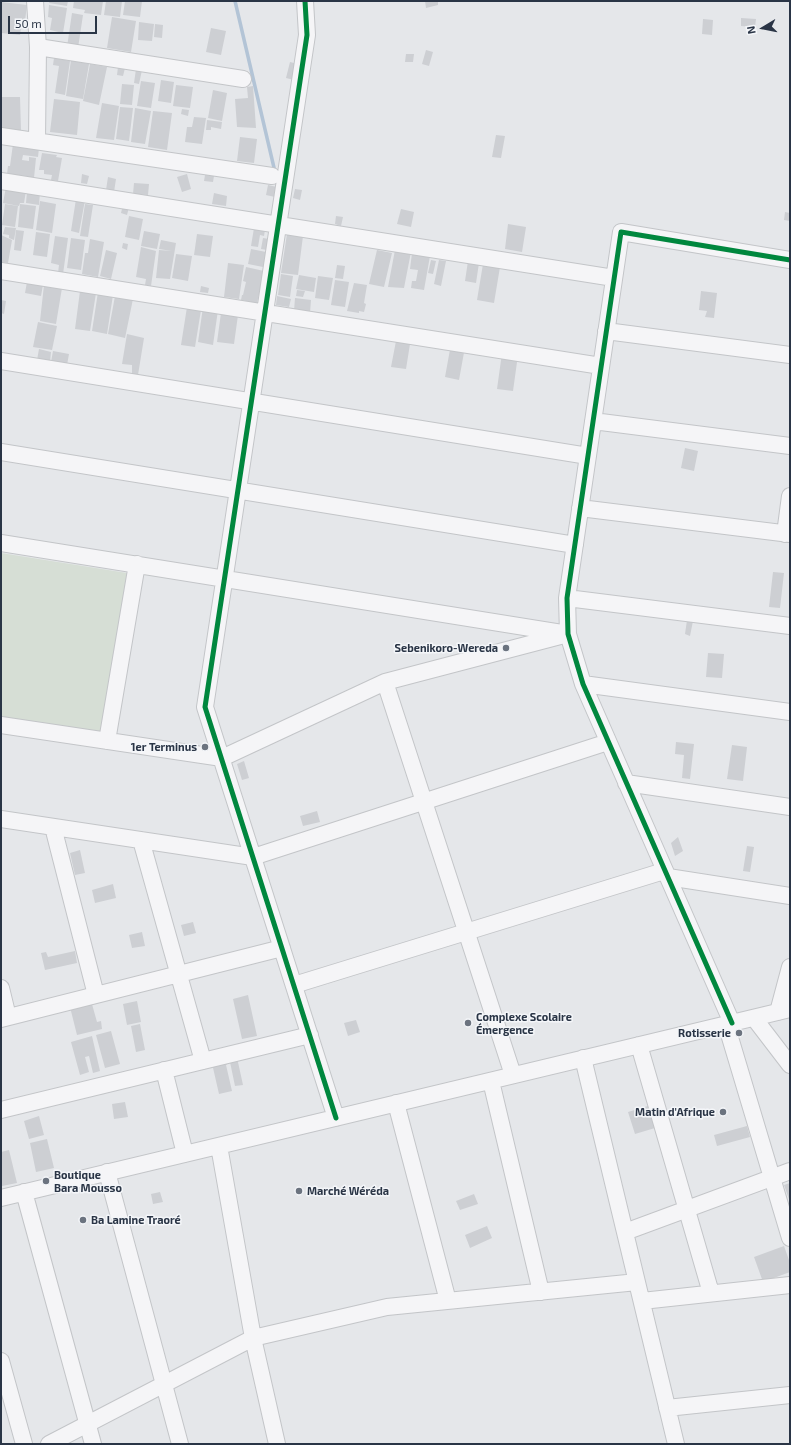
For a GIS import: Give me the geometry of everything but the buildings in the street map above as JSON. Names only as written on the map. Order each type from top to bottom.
[{"type":"street","points":[[35,1],[38,47],[38,141]]},
{"type":"street","points":[[305,1],[307,35],[205,706],[336,1118]]},
{"type":"street","points":[[38,47],[243,79]]},
{"type":"street","points":[[1,136],[272,176]]},
{"type":"street","points":[[1,181],[614,278]]},
{"type":"street","points":[[790,260],[621,232],[567,598],[568,634],[583,684],[729,1023],[790,1238]]},
{"type":"street","points":[[1,271],[601,366]]},
{"type":"street","points":[[606,331],[790,355]]},
{"type":"street","points":[[1,361],[588,456]]},
{"type":"street","points":[[593,421],[790,446]]},
{"type":"street","points":[[1,452],[575,546]]},
{"type":"street","points":[[580,508],[788,534],[790,496]]},
{"type":"street","points":[[1,542],[568,634]]},
{"type":"street","points":[[107,741],[137,564]]},
{"type":"street","points":[[567,598],[790,626]]},
{"type":"street","points":[[1,725],[222,758],[385,682],[568,634]]},
{"type":"street","points":[[385,682],[513,1075]]},
{"type":"street","points":[[583,684],[790,712]]},
{"type":"street","points":[[1,819],[253,857],[608,742]]},
{"type":"street","points":[[626,783],[790,807]]},
{"type":"street","points":[[53,827],[96,995]]},
{"type":"street","points":[[141,840],[203,1061]]},
{"type":"street","points":[[294,985],[466,932],[666,874],[790,896]]},
{"type":"street","points":[[1,988],[4,1018],[282,948]]},
{"type":"street","points":[[1,1198],[784,1011],[790,967]]},
{"type":"street","points":[[754,1018],[790,1065]]},
{"type":"street","points":[[1,1110],[310,1035]]},
{"type":"street","points":[[639,1045],[711,1293]]},
{"type":"street","points":[[583,1058],[676,1444]]},
{"type":"street","points":[[164,1070],[185,1154]]},
{"type":"street","points":[[491,1080],[541,1292]]},
{"type":"street","points":[[396,1103],[448,1301]]},
{"type":"street","points":[[219,1146],[253,1338],[277,1444]]},
{"type":"street","points":[[625,1232],[790,1171]]},
{"type":"street","points":[[106,1172],[180,1444]]},
{"type":"street","points":[[24,1192],[93,1444]]},
{"type":"street","points":[[49,1444],[253,1338],[387,1308],[637,1282]]},
{"type":"street","points":[[642,1301],[790,1285]]},
{"type":"street","points":[[1,1361],[5,1392],[24,1444]]},
{"type":"street","points":[[668,1408],[790,1395]]},
{"type":"shaded area","points":[[1,553],[127,573],[101,734],[1,718]]},
{"type":"waterway","points":[[235,1],[275,172]]},
{"type":"cycle path","points":[[305,1],[307,35],[205,707],[336,1118]]},
{"type":"cycle path","points":[[732,1023],[583,684],[568,634],[567,598],[621,232],[790,260]]},
{"type":"place","name":"Sebenikoro-Wereda","points":[[506,648]]},
{"type":"place","name":"1er Terminus","points":[[205,747]]},
{"type":"place","name":"Complexe Scolaire Émergence","points":[[468,1023]]},
{"type":"place","name":"Rotisserie","points":[[739,1033]]},
{"type":"place","name":"Matin d'Afrique","points":[[723,1112]]},
{"type":"place","name":"Boutique Bara Mousso","points":[[46,1181]]},
{"type":"place","name":"Marché Wéréda","points":[[299,1191]]},
{"type":"place","name":"Ba Lamine Traoré","points":[[83,1220]]}]
